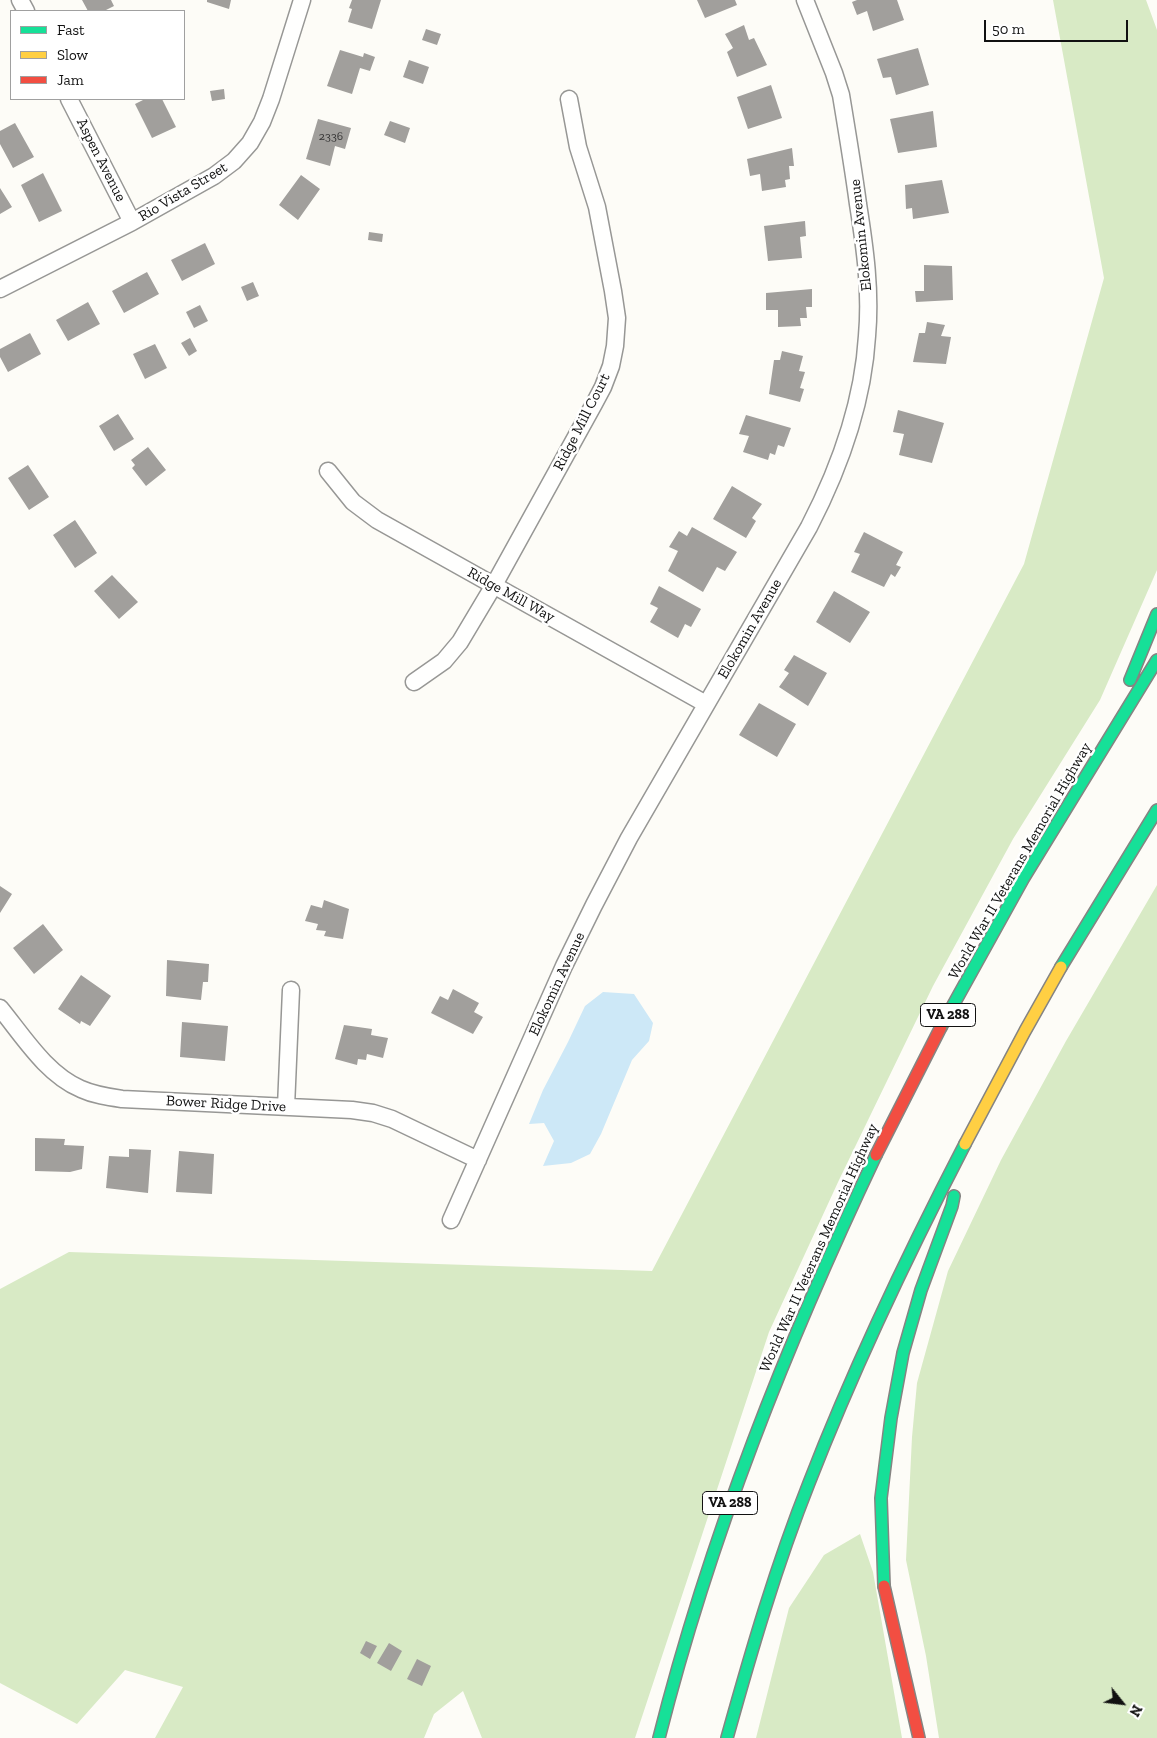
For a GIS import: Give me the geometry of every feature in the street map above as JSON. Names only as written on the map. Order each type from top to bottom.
[{"type":"highway","points":[[1102,749],[1157,614]]},
{"type":"highway","name":"World War II Veterans Memorial Highway","points":[[663,1722],[684,1645],[720,1532],[773,1388],[856,1196],[980,954],[1157,660]]},
{"type":"highway","points":[[728,1738],[773,1583],[808,1485],[866,1348],[960,1152],[1008,1062],[1049,988],[1157,810]]},
{"type":"highway","points":[[919,1738],[883,1584],[881,1498],[891,1418],[903,1353],[921,1290],[952,1206],[960,1152]]},
{"type":"highway","points":[[655,1738],[663,1722]]},
{"type":"highway","points":[[659,1738],[663,1722]]},
{"type":"street","name":"Rio Vista Street","points":[[0,289],[132,222],[214,176],[234,161],[250,143],[272,99],[302,0]]},
{"type":"street","name":"Elokomin Avenue","points":[[451,1220],[564,966],[594,905],[629,838],[809,527],[826,494],[847,442],[857,405],[867,336],[868,277],[866,252],[841,95],[805,0]]},
{"type":"street","name":"Ridge Mill Court","points":[[414,682],[444,661],[452,652],[494,586],[603,387],[611,366],[617,318],[613,291],[597,207],[578,147],[569,99]]},
{"type":"street","name":"Aspen Avenue","points":[[70,100],[132,222]]},
{"type":"street","name":"Ridge Mill Way","points":[[328,470],[353,502],[377,520],[706,704]]},
{"type":"street","points":[[286,1107],[291,990]]},
{"type":"street","name":"Bower Ridge Drive","points":[[0,1008],[48,1065],[62,1078],[100,1096],[122,1100],[352,1110],[373,1113],[411,1127],[478,1160]]},
{"type":"green space","points":[[1053,0],[1146,0],[1157,30],[1157,570],[1100,700],[1013,839],[933,986],[839,1180],[769,1332],[635,1738],[482,1738],[463,1691],[434,1714],[424,1738],[155,1738],[183,1687],[125,1670],[77,1724],[0,1683],[0,1289],[69,1252],[652,1271],[1024,564],[1104,278]]},
{"type":"green space","points":[[1157,885],[1157,1738],[939,1738],[926,1656],[906,1560],[912,1437],[917,1383],[948,1271],[1001,1160],[1066,1041]]},
{"type":"green space","points":[[860,1534],[873,1572],[902,1738],[756,1738],[789,1608],[824,1555]]},
{"type":"water","points":[[603,992],[634,994],[653,1023],[649,1041],[632,1060],[601,1134],[590,1154],[571,1163],[543,1166],[554,1141],[544,1123],[529,1124],[543,1090],[585,1006]]},
{"type":"building","points":[[82,0],[111,0],[114,6],[106,10],[87,10]]},
{"type":"building","points":[[207,0],[231,0],[229,9],[207,2]]},
{"type":"building","points":[[352,0],[381,0],[372,29],[348,22],[352,9],[349,8]]},
{"type":"building","points":[[697,0],[735,0],[737,5],[705,18]]},
{"type":"building","points":[[857,0],[897,0],[904,20],[873,31],[867,11],[857,15],[852,2]]},
{"type":"building","points":[[744,25],[749,40],[754,38],[767,65],[737,77],[727,52],[733,48],[725,34]]},
{"type":"building","points":[[426,29],[441,34],[437,45],[422,40]]},
{"type":"building","points":[[918,48],[929,85],[896,95],[891,77],[883,78],[877,59]]},
{"type":"building","points":[[340,50],[363,57],[364,53],[375,57],[370,71],[360,68],[352,94],[327,86]]},
{"type":"building","points":[[409,60],[429,67],[423,84],[403,77]]},
{"type":"building","points":[[771,85],[782,118],[748,129],[737,97]]},
{"type":"building","points":[[224,89],[225,99],[212,101],[210,91]]},
{"type":"building","points":[[143,100],[162,100],[176,127],[152,138],[135,104]]},
{"type":"building","points":[[933,111],[937,147],[898,153],[890,119]]},
{"type":"building","points":[[318,119],[351,128],[345,149],[335,146],[330,166],[306,159]]},
{"type":"building","points":[[390,121],[410,128],[405,143],[384,135]]},
{"type":"building","points":[[15,123],[34,157],[13,168],[0,144],[0,131]]},
{"type":"building","points":[[792,148],[794,166],[789,166],[790,179],[785,180],[786,187],[762,191],[760,174],[750,176],[747,159]]},
{"type":"building","points":[[43,173],[62,211],[39,222],[21,185]]},
{"type":"building","points":[[301,175],[320,189],[298,220],[279,205]]},
{"type":"building","points":[[942,180],[949,213],[913,219],[912,208],[906,209],[905,185]]},
{"type":"building","points":[[0,188],[12,207],[0,214]]},
{"type":"building","points":[[805,221],[806,236],[800,237],[802,258],[768,261],[764,226]]},
{"type":"building","points":[[369,232],[383,234],[382,242],[368,240]]},
{"type":"building","points":[[205,243],[215,264],[182,281],[171,260]]},
{"type":"building","points":[[924,265],[952,266],[953,300],[916,302],[915,291],[924,291]]},
{"type":"building","points":[[147,272],[159,294],[124,313],[112,291]]},
{"type":"building","points":[[253,282],[259,296],[247,301],[241,287]]},
{"type":"building","points":[[812,289],[812,307],[806,307],[807,318],[800,318],[801,326],[778,327],[778,310],[766,310],[766,293]]},
{"type":"building","points":[[88,302],[100,324],[68,341],[56,320]]},
{"type":"building","points":[[200,305],[208,321],[194,328],[186,312]]},
{"type":"building","points":[[927,322],[945,325],[941,336],[951,337],[946,364],[913,362],[919,333],[925,333]]},
{"type":"building","points":[[30,333],[41,354],[8,372],[0,357],[0,349]]},
{"type":"building","points":[[190,338],[197,351],[189,356],[181,343]]},
{"type":"building","points":[[155,344],[167,368],[145,379],[133,354]]},
{"type":"building","points":[[782,351],[803,356],[799,371],[805,372],[800,388],[804,389],[800,402],[769,394],[774,360],[780,360]]},
{"type":"building","points":[[898,410],[944,423],[932,463],[899,455],[904,434],[893,432]]},
{"type":"building","points":[[118,414],[134,439],[114,451],[99,426]]},
{"type":"building","points":[[746,415],[791,428],[784,447],[778,445],[775,455],[770,453],[768,460],[743,452],[749,436],[739,434]]},
{"type":"building","points":[[148,447],[166,470],[146,486],[132,468],[135,465],[131,460]]},
{"type":"building","points":[[28,465],[49,497],[29,510],[8,478]]},
{"type":"building","points":[[732,486],[762,504],[752,518],[756,521],[746,538],[713,519]]},
{"type":"building","points":[[75,520],[97,553],[75,568],[53,535]]},
{"type":"building","points":[[692,527],[737,552],[725,571],[717,567],[703,592],[668,571],[678,551],[669,547],[679,531],[687,536]]},
{"type":"building","points":[[864,532],[903,552],[896,565],[901,567],[895,577],[891,574],[884,587],[851,572],[860,554],[854,552]]},
{"type":"building","points":[[112,575],[138,602],[119,619],[94,591]]},
{"type":"building","points":[[659,586],[701,609],[691,627],[685,624],[678,638],[650,622],[658,608],[650,604]]},
{"type":"building","points":[[834,591],[870,612],[850,643],[816,622]]},
{"type":"building","points":[[794,655],[827,673],[808,706],[779,687],[789,673],[784,670]]},
{"type":"building","points":[[759,703],[796,724],[777,757],[739,735]]},
{"type":"building","points":[[0,886],[12,894],[0,913]]},
{"type":"building","points":[[324,900],[349,909],[343,939],[324,936],[326,931],[316,930],[318,924],[305,921],[311,905],[322,908]]},
{"type":"building","points":[[43,924],[63,950],[34,974],[13,948]]},
{"type":"building","points":[[167,960],[209,964],[208,982],[203,982],[201,1000],[166,996]]},
{"type":"building","points":[[81,975],[111,996],[90,1026],[81,1021],[80,1024],[58,1009]]},
{"type":"building","points":[[453,989],[479,1003],[474,1012],[483,1017],[473,1034],[431,1013],[440,996],[448,1000]]},
{"type":"building","points":[[182,1022],[228,1026],[225,1061],[180,1057]]},
{"type":"building","points":[[344,1025],[372,1029],[371,1035],[388,1038],[383,1058],[367,1054],[366,1060],[358,1059],[357,1065],[335,1059]]},
{"type":"building","points":[[35,1138],[65,1139],[64,1145],[84,1146],[82,1169],[70,1172],[35,1171]]},
{"type":"building","points":[[129,1149],[151,1150],[148,1193],[106,1188],[109,1156],[129,1157]]},
{"type":"building","points":[[179,1151],[214,1154],[212,1194],[176,1192]]},
{"type":"building","points":[[366,1641],[377,1646],[370,1659],[360,1653]]},
{"type":"building","points":[[389,1643],[402,1651],[391,1671],[377,1663]]},
{"type":"building","points":[[417,1659],[431,1666],[422,1686],[407,1679]]},
{"type":"traffic: fast","points":[[1130,680],[1157,614]]},
{"type":"traffic: fast","points":[[941,1027],[1023,879],[1157,660]]},
{"type":"traffic: fast","points":[[1061,967],[1157,810]]},
{"type":"traffic: fast","points":[[727,1738],[775,1577],[826,1440],[882,1311],[965,1144]]},
{"type":"traffic: fast","points":[[659,1738],[702,1588],[753,1441],[812,1297],[876,1155]]},
{"type":"traffic: fast","points":[[884,1586],[881,1498],[891,1418],[903,1353],[921,1290],[954,1196]]},
{"type":"traffic: slow","points":[[965,1144],[1061,967]]},
{"type":"traffic: jam","points":[[876,1155],[941,1027]]},
{"type":"traffic: jam","points":[[884,1586],[919,1738]]}]
